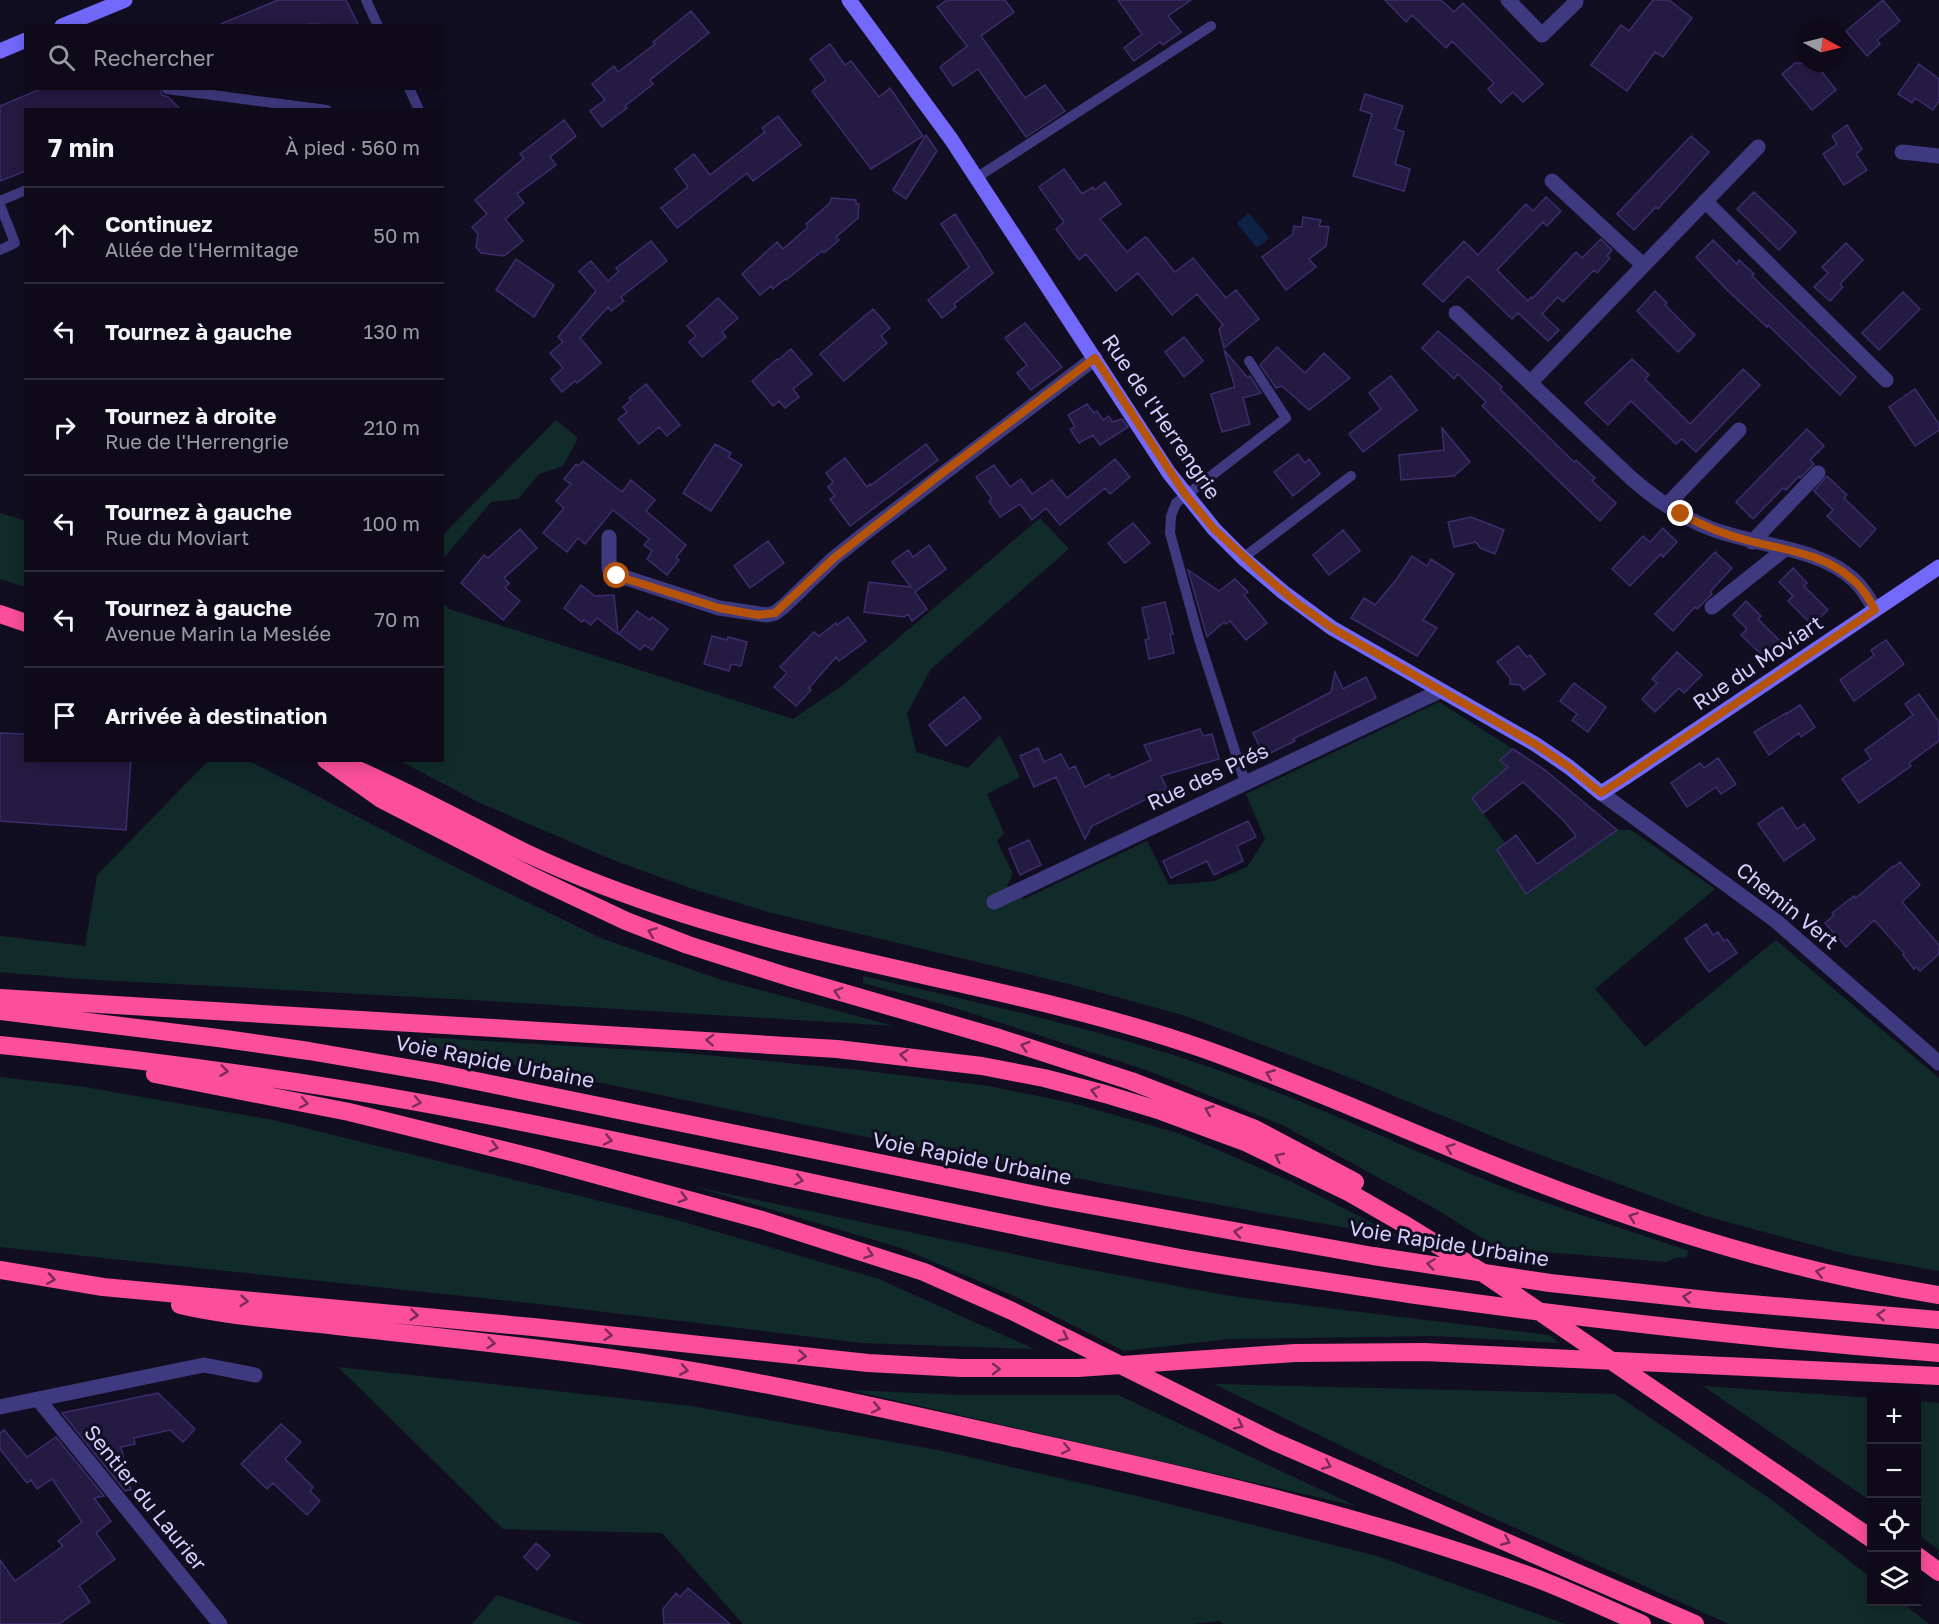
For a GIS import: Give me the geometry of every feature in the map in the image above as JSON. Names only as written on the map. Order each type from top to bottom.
[{"type":"highway","points":[[0,614],[24,622]]},
{"type":"highway","points":[[329,762],[381,799],[558,890],[626,921],[688,945],[778,974],[999,1038],[1131,1081],[1255,1129],[1352,1188],[1483,1273],[1867,1536]]},
{"type":"highway","points":[[340,762],[390,784],[528,853],[647,902],[774,939],[1023,997],[1139,1027],[1250,1066],[1431,1140],[1653,1224],[1731,1249],[1804,1268],[1939,1295]]},
{"type":"highway","points":[[0,998],[733,1041],[866,1051],[1011,1071],[1077,1086],[1152,1108],[1245,1142],[1352,1188],[1495,1267],[1867,1522]]},
{"type":"highway","name":"Voie Rapide Urbaine","points":[[0,1011],[218,1038],[414,1069],[1061,1200],[1373,1256],[1550,1283],[1716,1301],[1939,1320]]},
{"type":"highway","points":[[0,1045],[248,1074],[412,1101],[1029,1229],[1243,1268],[1482,1304],[1609,1320],[1939,1353]]},
{"type":"highway","points":[[20,1047],[349,1112],[591,1172],[762,1220],[858,1250],[947,1281],[1273,1441],[1695,1624]]},
{"type":"highway","points":[[0,1270],[102,1287],[219,1299],[367,1310],[931,1368],[1078,1368],[1295,1353],[1424,1352],[1939,1376]]},
{"type":"highway","points":[[102,1287],[188,1307],[238,1315],[537,1349],[654,1365],[747,1381],[967,1427],[1213,1482],[1347,1517],[1455,1550],[1542,1581],[1642,1624]]},
{"type":"highway","points":[[1921,1558],[1939,1572]]},
{"type":"highway","points":[[1921,1573],[1939,1587]]},
{"type":"street","points":[[67,24],[125,0]]},
{"type":"street","name":"Rue de l'Herrengrie","points":[[849,0],[925,103],[1185,494],[1214,529],[1243,558],[1298,604],[1332,628],[1553,755],[1601,793]]},
{"type":"street","points":[[1508,0],[1542,35],[1576,2]]},
{"type":"street","points":[[0,51],[23,44]]},
{"type":"street","points":[[1530,383],[1758,147]]},
{"type":"street","points":[[1902,152],[1939,156]]},
{"type":"street","points":[[1552,181],[1644,265]]},
{"type":"street","points":[[1705,201],[1886,380]]},
{"type":"street","points":[[1456,313],[1631,478],[1667,506],[1704,526],[1752,542],[1818,559],[1844,573],[1865,592],[1875,610]]},
{"type":"street","points":[[609,537],[609,568],[611,573],[617,576],[719,608],[758,615],[775,613],[834,558],[1095,358]]},
{"type":"street","points":[[1667,506],[1739,430]]},
{"type":"street","points":[[1752,542],[1818,473]]},
{"type":"street","points":[[1712,607],[1785,549]]},
{"type":"street","name":"Rue du Moviart","points":[[1601,793],[1939,567]]},
{"type":"street","name":"Rue des Prés","points":[[994,902],[1440,691]]},
{"type":"street","name":"Chemin Vert","points":[[1601,793],[1776,921],[1939,1063]]},
{"type":"street","points":[[0,1407],[204,1365],[255,1375]]},
{"type":"street","name":"Sentier du Laurier","points":[[38,1399],[220,1624]]},
{"type":"lane","points":[[366,0],[377,24]]},
{"type":"lane","points":[[976,178],[1210,26]]},
{"type":"lane","points":[[175,90],[312,108]]},
{"type":"lane","points":[[410,90],[418,108]]},
{"type":"lane","points":[[0,250],[15,243],[0,203],[24,191]]},
{"type":"lane","points":[[1245,782],[1199,639],[1170,533],[1173,509],[1185,494],[1286,418],[1249,361]]},
{"type":"lane","points":[[1243,558],[1351,476]]},
{"type":"green space","points":[[556,420],[578,438],[563,466],[539,474],[518,499],[491,502],[444,558],[444,534]]},
{"type":"green space","points":[[0,513],[24,521],[24,587],[0,579]]},
{"type":"green space","points":[[1040,518],[1069,549],[931,669],[907,713],[916,752],[968,768],[1000,735],[1020,777],[987,794],[1004,833],[997,841],[1013,874],[1007,886],[1024,899],[1147,841],[1169,885],[1214,881],[1247,867],[1265,839],[1246,794],[1439,702],[1513,749],[1500,760],[1508,767],[1472,798],[1505,843],[1497,850],[1526,894],[1617,830],[1631,830],[1715,889],[1595,989],[1645,1047],[1776,940],[1939,1078],[1939,1271],[1850,1255],[1705,1216],[1514,1145],[1338,1073],[1186,1016],[1073,985],[772,913],[693,889],[613,860],[480,803],[402,762],[444,762],[444,603],[449,609],[793,719],[843,685]]},
{"type":"green space","points":[[207,762],[251,762],[459,869],[603,939],[719,979],[894,1026],[82,979],[0,972],[0,936],[85,946],[97,875]]},
{"type":"green space","points":[[863,976],[1057,1022],[1201,1064],[1308,1104],[1508,1189],[1689,1251],[1686,1258],[1678,1257],[1666,1262],[1498,1248],[1436,1209],[1284,1126],[1149,1071],[952,1007],[863,983]]},
{"type":"green space","points":[[421,1037],[685,1053],[859,1070],[989,1086],[1076,1104],[1181,1134],[1292,1182],[1400,1237],[910,1146],[422,1046]]},
{"type":"green space","points":[[0,1077],[85,1087],[273,1120],[673,1219],[879,1279],[1034,1349],[863,1343],[538,1304],[0,1247]]},
{"type":"green space","points":[[696,1187],[1060,1264],[1230,1296],[1549,1335],[1559,1343],[1434,1336],[1230,1339],[1124,1351],[1023,1300],[901,1248]]},
{"type":"green space","points":[[338,1367],[691,1406],[943,1451],[1137,1496],[1377,1556],[1565,1624],[1224,1624],[1219,1621],[1193,1624],[743,1624],[662,1533],[503,1529]]},
{"type":"green space","points":[[1214,1384],[1615,1394],[1772,1500],[1867,1575],[1867,1606],[1906,1606],[1929,1624],[1729,1624],[1453,1500]]},
{"type":"green space","points":[[1703,1386],[1867,1398],[1867,1498]]},
{"type":"green space","points":[[850,1390],[960,1395],[1118,1395],[1356,1506]]},
{"type":"green space","points":[[1921,1401],[1939,1403],[1939,1550],[1921,1537]]},
{"type":"green space","points":[[497,1595],[583,1624],[472,1624]]},
{"type":"water","points":[[1249,213],[1269,238],[1257,248],[1237,223]]},
{"type":"building","points":[[278,0],[346,0],[358,24],[308,24],[221,24]]},
{"type":"building","points":[[947,0],[1005,0],[1014,12],[981,36],[1025,98],[1045,85],[1065,111],[1026,137],[978,69],[953,86],[940,67],[967,46],[937,7]]},
{"type":"building","points":[[1118,0],[1191,0],[1168,16],[1181,32],[1163,45],[1160,42],[1134,61],[1124,48],[1142,34]]},
{"type":"building","points":[[1385,0],[1441,0],[1454,12],[1463,3],[1543,84],[1523,102],[1513,92],[1501,103],[1488,89],[1494,83],[1452,41],[1446,48],[1412,15],[1406,22]]},
{"type":"building","points":[[1653,0],[1669,0],[1692,18],[1663,57],[1655,52],[1627,91],[1591,65],[1621,25],[1629,31]]},
{"type":"building","points":[[1883,0],[1900,21],[1877,40],[1880,44],[1867,56],[1849,35],[1849,28]]},
{"type":"building","points":[[691,11],[709,33],[650,80],[653,84],[602,127],[590,111],[605,100],[592,84],[614,66],[618,72],[655,44],[653,42]]},
{"type":"building","points":[[830,44],[845,65],[851,61],[879,97],[890,88],[923,136],[871,169],[812,91],[826,80],[810,59]]},
{"type":"building","points":[[1795,63],[1795,72],[1822,72],[1836,90],[1812,110],[1782,74]]},
{"type":"building","points":[[1919,64],[1939,79],[1939,101],[1933,110],[1915,98],[1912,103],[1898,94]]},
{"type":"building","points":[[38,90],[161,90],[162,95],[168,97],[179,108],[24,108],[24,172],[0,181],[0,106]]},
{"type":"building","points":[[1365,94],[1403,106],[1395,129],[1404,132],[1395,164],[1410,169],[1404,191],[1353,176],[1372,114],[1360,110]]},
{"type":"building","points":[[778,116],[801,145],[753,181],[747,173],[677,228],[661,208],[688,187],[675,169],[694,154],[710,175],[765,132],[762,128]]},
{"type":"building","points":[[564,120],[576,136],[550,157],[556,165],[517,194],[524,203],[505,219],[523,241],[504,256],[481,253],[476,247],[478,234],[472,227],[487,214],[475,200],[524,158],[520,154]]},
{"type":"building","points":[[1847,125],[1862,149],[1856,154],[1867,170],[1844,185],[1823,154],[1837,144],[1832,136]]},
{"type":"building","points":[[926,135],[937,151],[906,199],[893,190]]},
{"type":"building","points":[[1691,136],[1709,152],[1658,209],[1656,207],[1634,230],[1617,214]]},
{"type":"building","points":[[1064,169],[1082,194],[1093,187],[1095,190],[1105,182],[1121,204],[1100,219],[1127,252],[1145,237],[1175,272],[1193,258],[1226,298],[1236,290],[1259,319],[1224,348],[1219,329],[1223,325],[1197,294],[1172,315],[1138,273],[1116,291],[1086,254],[1079,260],[1056,229],[1064,222],[1039,187]]},
{"type":"building","points":[[1754,192],[1796,232],[1779,250],[1737,209]]},
{"type":"building","points":[[1546,197],[1561,211],[1547,226],[1543,222],[1497,270],[1528,301],[1576,252],[1582,258],[1601,239],[1612,250],[1607,256],[1610,258],[1597,273],[1594,270],[1563,302],[1558,297],[1542,314],[1559,330],[1548,341],[1518,313],[1512,319],[1468,276],[1443,302],[1423,284],[1464,241],[1478,255],[1526,204],[1533,211]]},
{"type":"building","points":[[831,198],[856,200],[856,204],[859,204],[858,218],[836,237],[839,240],[824,253],[822,251],[786,280],[773,289],[771,286],[760,295],[742,274],[777,242],[783,249],[808,227],[806,224],[830,203]]},
{"type":"building","points":[[955,214],[993,273],[954,304],[956,307],[942,318],[928,300],[969,267],[941,224]]},
{"type":"building","points":[[1303,217],[1321,220],[1319,226],[1329,227],[1326,246],[1309,259],[1316,267],[1286,290],[1262,257],[1293,234],[1294,226],[1302,227]]},
{"type":"building","points":[[1713,240],[1737,264],[1739,260],[1754,274],[1752,276],[1856,377],[1840,395],[1768,325],[1767,327],[1726,289],[1696,257]]},
{"type":"building","points":[[651,241],[667,261],[621,297],[624,301],[611,311],[608,307],[580,338],[601,363],[562,392],[551,379],[563,368],[550,353],[563,342],[558,337],[596,291],[579,271],[591,261],[608,281],[619,271],[616,268]]},
{"type":"building","points":[[1846,243],[1863,260],[1840,284],[1843,287],[1830,301],[1814,287],[1828,273],[1822,267]]},
{"type":"building","points":[[516,259],[554,285],[534,317],[496,290]]},
{"type":"building","points":[[1655,291],[1667,303],[1665,305],[1695,335],[1678,352],[1637,311]]},
{"type":"building","points":[[1903,292],[1920,309],[1879,350],[1862,333]]},
{"type":"building","points":[[718,298],[738,318],[722,332],[726,337],[702,357],[689,342],[696,336],[687,326]]},
{"type":"building","points":[[873,309],[890,328],[881,336],[887,343],[844,381],[820,354]]},
{"type":"building","points":[[1025,323],[1062,367],[1031,390],[1017,373],[1027,365],[1005,338]]},
{"type":"building","points":[[1438,331],[1502,387],[1500,389],[1574,462],[1576,460],[1595,478],[1592,481],[1616,503],[1600,521],[1482,406],[1486,402],[1458,374],[1454,379],[1422,348]]},
{"type":"building","points":[[1184,337],[1203,361],[1184,377],[1165,352]]},
{"type":"building","points":[[1277,347],[1305,373],[1324,353],[1350,378],[1309,410],[1282,386],[1276,388],[1260,365]]},
{"type":"building","points":[[791,349],[812,374],[793,389],[799,397],[785,408],[779,401],[773,406],[752,381]]},
{"type":"building","points":[[1224,350],[1248,378],[1250,376],[1261,393],[1243,398],[1250,424],[1222,432],[1211,394],[1235,387]]},
{"type":"building","points":[[1632,359],[1649,375],[1645,379],[1690,424],[1743,369],[1760,385],[1696,452],[1682,439],[1676,444],[1631,401],[1608,425],[1585,403]]},
{"type":"building","points":[[1391,376],[1417,410],[1363,452],[1349,434],[1381,409],[1369,393]]},
{"type":"building","points":[[646,384],[680,425],[667,436],[659,427],[639,444],[618,419],[627,412],[623,407],[631,400],[629,398]]},
{"type":"building","points":[[1915,389],[1939,424],[1939,430],[1915,446],[1889,407]]},
{"type":"building","points":[[1087,404],[1094,413],[1097,411],[1103,420],[1109,416],[1112,422],[1122,419],[1128,427],[1100,445],[1093,435],[1079,443],[1070,429],[1075,427],[1068,415]]},
{"type":"building","points":[[1442,428],[1470,462],[1454,476],[1401,480],[1399,455],[1444,450]]},
{"type":"building","points":[[1807,429],[1824,446],[1810,460],[1814,464],[1786,490],[1783,488],[1753,519],[1736,502]]},
{"type":"building","points":[[715,444],[731,453],[728,457],[742,465],[711,511],[683,493]]},
{"type":"building","points":[[926,444],[938,460],[850,526],[830,499],[835,496],[828,487],[833,482],[826,473],[845,458],[867,487]]},
{"type":"building","points":[[1298,454],[1305,463],[1309,459],[1320,474],[1293,496],[1274,472]]},
{"type":"building","points":[[1115,459],[1130,477],[1110,494],[1105,488],[1060,525],[1046,508],[1032,520],[1020,504],[1000,517],[989,501],[992,499],[976,477],[994,465],[1010,487],[1021,479],[1032,494],[1052,480],[1067,498]]},
{"type":"building","points":[[583,461],[622,492],[631,480],[655,500],[646,511],[686,545],[676,557],[679,560],[667,575],[647,559],[652,551],[644,545],[649,539],[613,510],[585,544],[578,538],[567,552],[543,533],[564,508],[556,501],[571,484],[564,479],[576,464],[578,466]]},
{"type":"building","points":[[1827,476],[1847,495],[1844,498],[1876,529],[1860,547],[1827,516],[1833,510],[1814,491]]},
{"type":"building","points":[[1471,517],[1504,530],[1495,554],[1480,548],[1476,542],[1454,547],[1448,522]]},
{"type":"building","points":[[1133,523],[1150,543],[1125,563],[1108,543]]},
{"type":"building","points":[[1663,528],[1677,542],[1663,557],[1661,554],[1630,586],[1612,569],[1643,536],[1650,542]]},
{"type":"building","points":[[520,529],[537,548],[504,578],[509,583],[505,588],[520,601],[503,620],[461,583],[484,555],[488,558]]},
{"type":"building","points":[[1343,530],[1360,551],[1329,575],[1313,555]]},
{"type":"building","points":[[768,541],[784,563],[750,588],[734,566]]},
{"type":"building","points":[[929,545],[946,569],[915,592],[927,609],[912,621],[908,614],[904,617],[864,612],[869,582],[911,587],[892,562],[908,550],[913,557]]},
{"type":"building","points":[[1715,552],[1732,568],[1710,592],[1712,594],[1697,609],[1695,607],[1673,631],[1655,614]]},
{"type":"building","points":[[1412,556],[1427,566],[1431,559],[1454,574],[1423,620],[1437,628],[1417,656],[1351,618],[1364,598],[1375,605]]},
{"type":"building","points":[[1793,568],[1807,583],[1804,586],[1828,610],[1812,625],[1788,601],[1793,596],[1779,582]]},
{"type":"building","points":[[1188,570],[1219,591],[1235,579],[1248,592],[1244,595],[1267,623],[1246,640],[1230,621],[1226,624],[1224,622],[1207,637]]},
{"type":"building","points":[[581,585],[595,596],[614,595],[618,634],[597,618],[591,625],[584,620],[582,622],[564,608]]},
{"type":"building","points":[[1746,601],[1761,616],[1758,619],[1781,642],[1765,658],[1741,635],[1747,629],[1733,615]]},
{"type":"building","points":[[1165,602],[1173,634],[1170,634],[1174,653],[1149,659],[1145,640],[1149,639],[1142,608]]},
{"type":"building","points":[[637,611],[650,620],[652,617],[668,629],[652,650],[645,645],[640,650],[619,634]]},
{"type":"building","points":[[848,617],[866,641],[839,661],[836,657],[796,706],[774,687],[787,673],[780,667],[814,632],[819,636]]},
{"type":"building","points":[[712,636],[747,642],[741,666],[731,664],[729,671],[704,664]]},
{"type":"building","points":[[1886,640],[1904,664],[1854,701],[1840,680],[1874,655],[1871,650]]},
{"type":"building","points":[[1518,646],[1527,657],[1530,655],[1545,674],[1524,690],[1520,685],[1510,684],[1510,678],[1497,662]]},
{"type":"building","points":[[1677,652],[1702,675],[1684,693],[1679,688],[1655,712],[1642,699],[1657,683],[1652,679]]},
{"type":"building","points":[[1335,672],[1343,689],[1366,677],[1376,698],[1264,756],[1253,733],[1331,692]]},
{"type":"building","points":[[1574,683],[1606,707],[1588,732],[1572,720],[1577,714],[1560,701]]},
{"type":"building","points":[[1919,694],[1939,722],[1939,741],[1909,763],[1911,766],[1859,803],[1842,779],[1871,759],[1865,750],[1913,715],[1905,704]]},
{"type":"building","points":[[964,697],[981,718],[946,746],[929,725]]},
{"type":"building","points":[[1800,705],[1815,727],[1801,737],[1799,733],[1769,755],[1754,732]]},
{"type":"building","points":[[1200,729],[1203,736],[1212,734],[1219,759],[1161,776],[1167,789],[1092,826],[1085,839],[1056,777],[1034,787],[1020,756],[1038,748],[1044,762],[1061,754],[1069,769],[1075,766],[1085,787],[1109,774],[1111,778],[1151,760],[1144,745]]},
{"type":"building","points":[[0,733],[24,734],[24,762],[131,762],[126,830],[0,821]]},
{"type":"building","points":[[1513,749],[1545,770],[1617,830],[1526,894],[1497,850],[1516,835],[1537,864],[1576,836],[1564,821],[1523,782],[1483,813],[1472,798],[1508,767],[1500,760]]},
{"type":"building","points":[[1718,758],[1736,784],[1721,794],[1716,787],[1687,807],[1671,783],[1700,763],[1704,768]]},
{"type":"building","points":[[1782,807],[1797,829],[1804,824],[1815,839],[1784,861],[1758,824]]},
{"type":"building","points":[[1248,821],[1256,837],[1237,846],[1243,861],[1214,875],[1207,861],[1171,878],[1163,861]]},
{"type":"building","points":[[1029,840],[1041,865],[1020,875],[1009,849]]},
{"type":"building","points":[[1900,862],[1920,885],[1902,902],[1939,945],[1939,954],[1920,971],[1916,967],[1914,969],[1903,955],[1904,953],[1874,920],[1846,947],[1825,923],[1834,915],[1832,913],[1854,896],[1856,898]]},
{"type":"building","points":[[1706,924],[1713,935],[1718,932],[1724,941],[1727,939],[1737,953],[1709,972],[1685,939]]},
{"type":"building","points":[[158,1393],[195,1429],[183,1442],[170,1430],[134,1438],[135,1444],[121,1447],[131,1490],[125,1491],[62,1413]]},
{"type":"building","points":[[281,1424],[301,1442],[285,1459],[313,1487],[310,1491],[320,1501],[307,1515],[273,1483],[267,1489],[241,1464]]},
{"type":"building","points":[[4,1430],[27,1457],[56,1437],[104,1496],[94,1498],[111,1521],[96,1533],[115,1559],[79,1586],[90,1602],[59,1624],[0,1624],[0,1560],[15,1581],[63,1546],[58,1541],[82,1522],[52,1479],[37,1489],[31,1480],[27,1483],[0,1449],[0,1433]]},
{"type":"building","points":[[536,1543],[550,1555],[537,1570],[524,1557]]},
{"type":"building","points":[[688,1588],[730,1624],[664,1624],[663,1609],[676,1593],[680,1597]]},
{"type":"route","points":[[617,576],[719,608],[758,615],[775,613],[834,558],[1095,358],[1169,473],[1214,529],[1243,558],[1298,604],[1332,628],[1553,755],[1601,793],[1875,610],[1865,592],[1853,579],[1830,564],[1803,554],[1728,535],[1681,514]]}]
